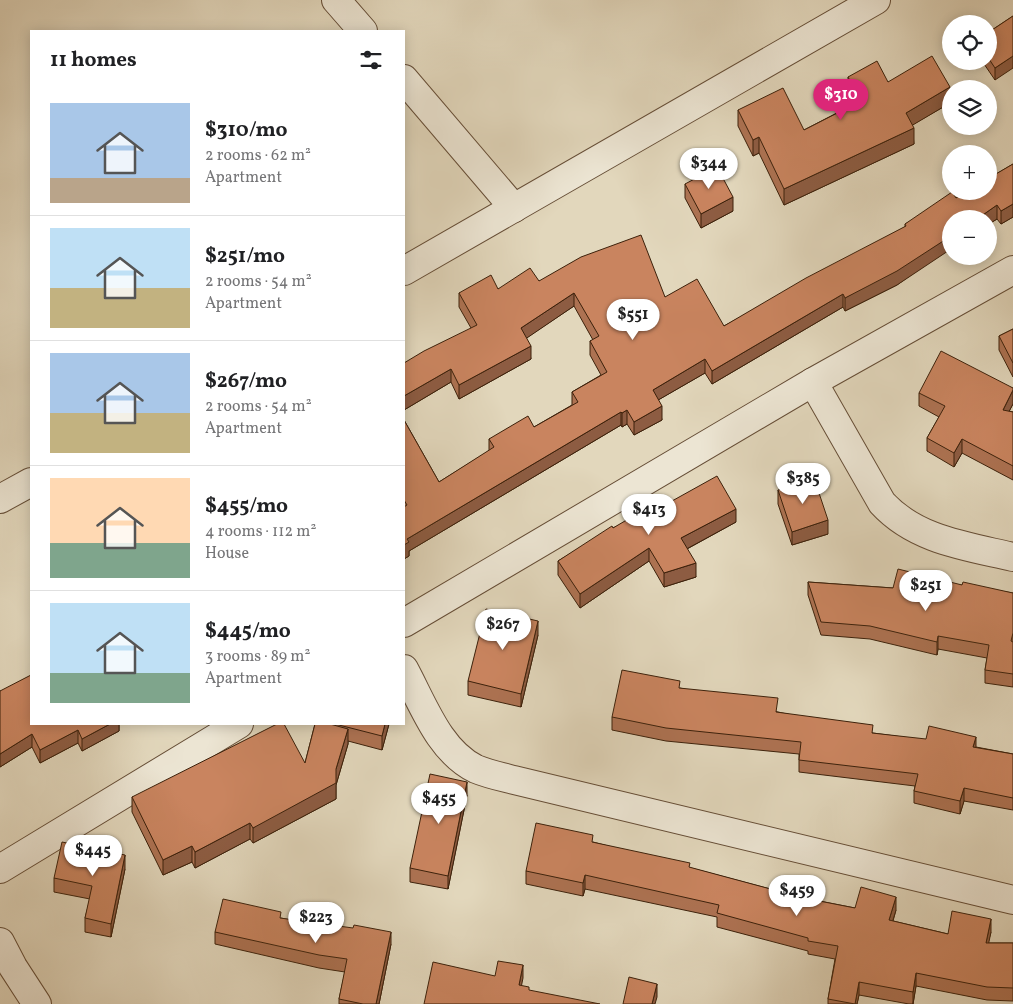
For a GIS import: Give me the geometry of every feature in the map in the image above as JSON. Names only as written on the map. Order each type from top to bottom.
[{"type":"street","points":[[336,0],[362,30]]},
{"type":"street","points":[[405,269],[876,0]]},
{"type":"street","points":[[405,80],[514,208]]},
{"type":"street","points":[[405,622],[813,382],[1013,270]]},
{"type":"street","points":[[813,382],[882,503],[894,516],[910,526],[942,540],[1013,557]]},
{"type":"street","points":[[0,500],[30,483]]},
{"type":"street","points":[[405,672],[447,747],[460,759],[477,769],[524,783],[1013,900]]},
{"type":"street","points":[[0,869],[236,725]]},
{"type":"street","points":[[0,942],[13,968],[37,1004]]},
{"type":"building","points":[[1013,16],[1013,56],[997,67],[997,27]]},
{"type":"building","points":[[932,56],[946,80],[942,80],[942,92],[906,113],[914,128],[784,189],[759,137],[753,140],[738,110],[783,88],[804,130],[861,101],[848,77],[877,61],[888,82]]},
{"type":"building","points":[[1013,164],[1013,204],[1001,211],[997,205],[990,210],[942,210],[942,242],[897,271],[845,298],[843,294],[712,371],[705,359],[653,390],[662,406],[634,422],[627,410],[621,412],[407,539],[409,542],[405,544],[405,506],[407,505],[405,502],[405,422],[439,482],[494,447],[489,439],[528,416],[534,427],[578,402],[572,392],[607,372],[590,341],[599,336],[574,293],[521,328],[531,346],[459,385],[451,369],[405,395],[405,362],[477,325],[459,293],[491,275],[498,289],[530,268],[539,281],[581,257],[641,235],[665,297],[697,279],[724,326],[806,278],[906,226],[905,224],[942,199],[997,200],[997,173]]},
{"type":"building","points":[[717,167],[733,197],[701,214],[685,184]]},
{"type":"building","points":[[1013,329],[1013,363],[999,336]]},
{"type":"building","points":[[941,351],[1013,388],[1003,410],[1013,412],[1013,466],[962,439],[954,453],[927,438],[945,406],[919,393]]},
{"type":"building","points":[[717,476],[736,509],[681,538],[696,563],[664,573],[649,548],[580,594],[558,561],[612,526],[613,528],[659,501],[663,506]]},
{"type":"building","points":[[814,478],[828,520],[792,532],[778,490]]},
{"type":"building","points":[[898,569],[962,585],[963,582],[1013,593],[1013,633],[1011,641],[1013,642],[1013,674],[985,670],[989,645],[938,636],[937,642],[870,626],[821,622],[808,582],[893,588]]},
{"type":"building","points":[[486,609],[538,621],[521,694],[468,681]]},
{"type":"building","points":[[622,670],[680,681],[679,688],[778,698],[776,712],[873,725],[872,733],[926,739],[929,726],[976,737],[973,747],[1013,754],[1013,798],[964,788],[960,801],[914,791],[918,774],[799,760],[801,742],[666,728],[612,717]]},
{"type":"building","points":[[30,676],[30,725],[108,725],[82,739],[78,730],[40,750],[32,734],[0,754],[0,691]]},
{"type":"building","points":[[275,725],[285,725],[305,763],[315,725],[334,725],[348,729],[336,769],[336,783],[253,828],[250,823],[195,852],[192,846],[163,860],[132,797]]},
{"type":"building","points":[[339,725],[385,725],[382,736]]},
{"type":"building","points":[[430,774],[467,782],[448,876],[410,868]]},
{"type":"building","points":[[536,823],[593,835],[592,842],[690,863],[689,867],[804,898],[855,908],[861,887],[896,897],[889,920],[948,934],[952,911],[991,919],[986,943],[1013,943],[1013,988],[987,987],[916,973],[913,992],[859,982],[855,1004],[828,999],[838,946],[808,941],[808,938],[717,913],[719,905],[585,875],[583,883],[526,871]]},
{"type":"building","points":[[62,842],[125,855],[111,924],[85,918],[92,886],[54,878]]},
{"type":"building","points":[[223,899],[281,912],[280,918],[353,928],[354,925],[391,932],[376,1004],[363,1004],[339,999],[347,959],[319,955],[215,932]]},
{"type":"building","points":[[498,961],[523,965],[519,985],[529,987],[529,990],[600,1004],[424,1004],[433,962],[495,976]]},
{"type":"building","points":[[629,977],[657,984],[652,1004],[623,1004]]}]
